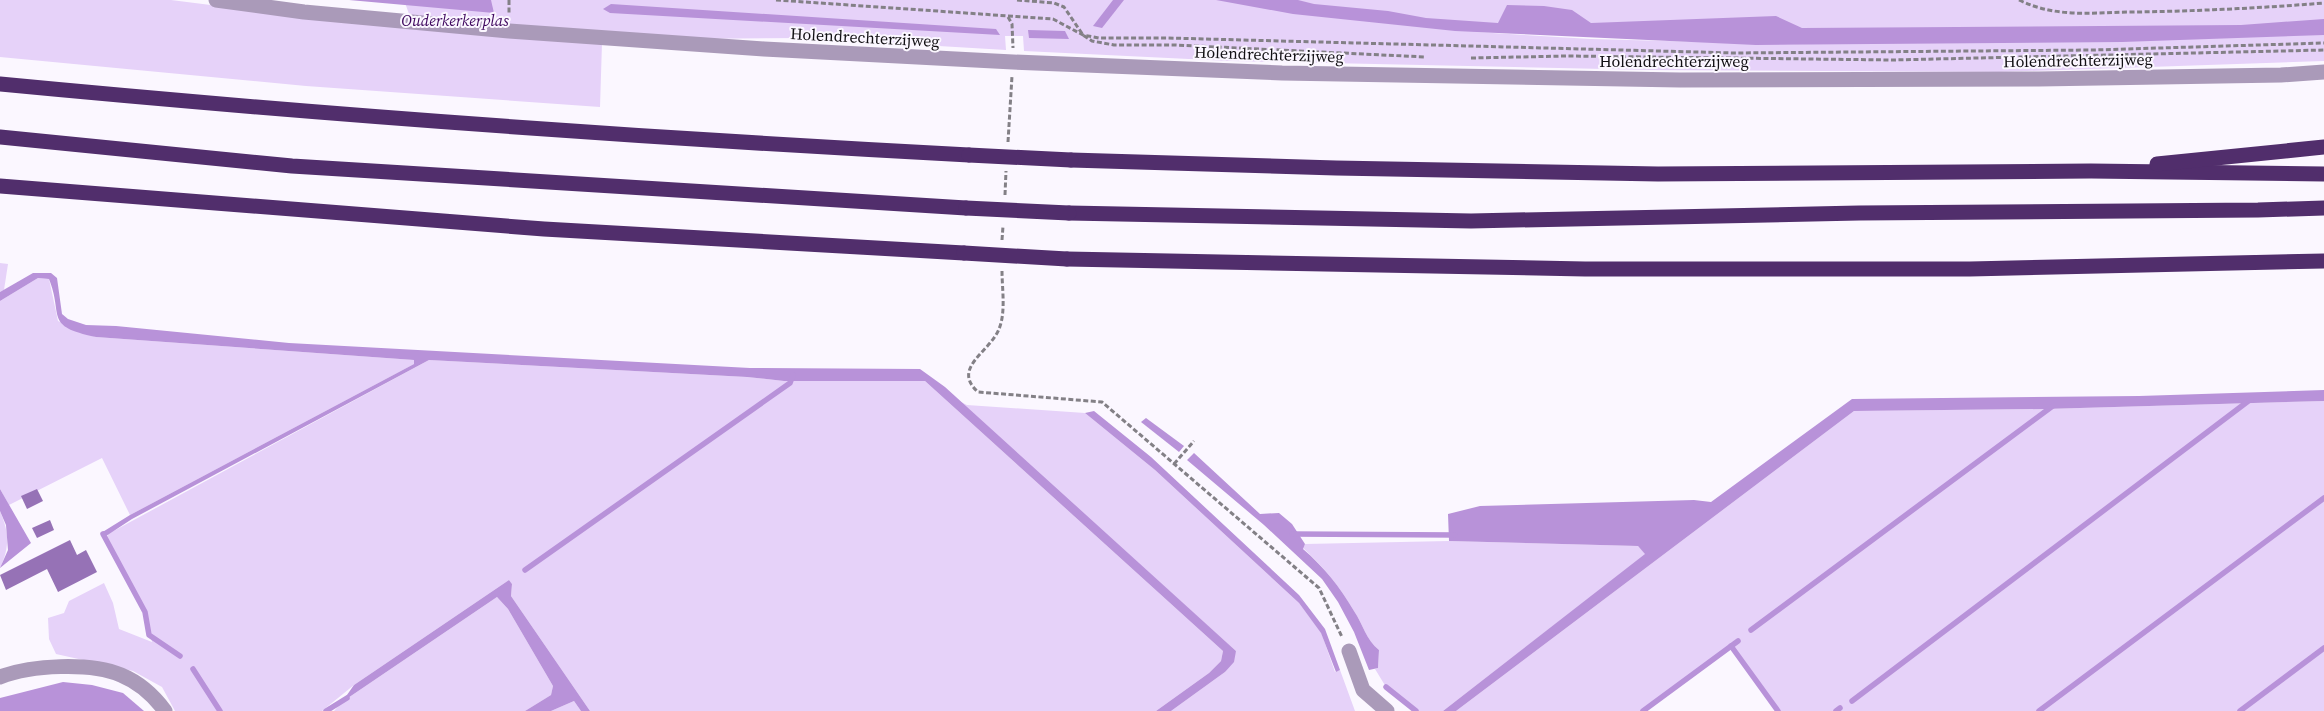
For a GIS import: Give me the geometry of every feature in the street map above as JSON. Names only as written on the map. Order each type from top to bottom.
[{"type":"highway","points":[[0,84],[354,115],[759,144],[1071,160],[1658,174],[2091,171],[2324,174]]},
{"type":"highway","points":[[0,137],[292,166],[1068,213],[1471,221],[2324,208]]},
{"type":"highway","points":[[2091,171],[2324,147]]},
{"type":"highway","points":[[0,186],[535,228],[1067,259],[1584,270],[1970,269],[2324,261]]},
{"type":"street","name":"Holendrechterzijweg","points":[[216,0],[304,12],[509,31],[764,49],[1282,73],[1680,80],[2039,79],[2281,75],[2324,72]]},
{"type":"street","points":[[1349,651],[1363,690],[1387,711]]},
{"type":"street","points":[[0,677],[41,668],[82,667],[121,675],[153,696],[165,711]]},
{"type":"path","points":[[776,0],[999,14],[1008,17],[1019,15],[1053,19],[1092,41],[1114,45],[1175,45],[1428,57]]},
{"type":"path","points":[[1017,0],[1054,3],[1064,7],[1083,35],[1099,38],[1206,39],[1734,53],[2094,50],[2324,43]]},
{"type":"path","points":[[2019,0],[2035,8],[2063,14],[2219,11],[2324,3]]},
{"type":"path","points":[[1008,17],[1012,24],[1013,62],[1008,147]]},
{"type":"path","points":[[1465,58],[1566,56],[1892,60],[2324,50]]},
{"type":"path","points":[[1004,202],[1007,165]]},
{"type":"path","points":[[1002,247],[1003,220]]},
{"type":"path","points":[[1002,265],[1002,319],[999,330],[968,370],[968,382],[971,386],[978,392],[1102,402],[1319,588],[1349,651]]},
{"type":"path","points":[[1174,464],[1194,441]]},
{"type":"green space","name":"Ouderkerkerplas","points":[[0,0],[171,0],[289,15],[413,25],[404,0],[2324,0],[2324,61],[1999,72],[1651,70],[1230,61],[1024,51],[1023,36],[1005,36],[1006,50],[804,38],[578,40],[602,43],[600,107],[306,86],[0,57]],"holes":[[[1475,32],[1815,45],[1591,39]]]},
{"type":"green space","points":[[0,263],[8,264],[4,290],[0,292]]},
{"type":"green space","points":[[38,278],[49,279],[58,321],[96,337],[414,360],[414,364],[130,515],[102,458],[9,505],[0,489],[0,301]]},
{"type":"green space","points":[[429,360],[747,377],[784,381],[925,381],[1223,651],[1221,661],[1209,673],[1156,711],[590,711],[511,596],[512,584],[509,580],[354,685],[322,711],[175,711],[162,687],[133,671],[56,654],[49,639],[48,618],[64,613],[69,601],[104,583],[113,603],[119,629],[152,642],[142,603],[107,537],[108,534]]},
{"type":"green space","points":[[955,399],[967,405],[1085,413],[1155,470],[1299,603],[1321,632],[1335,672],[1340,670],[1355,711],[1171,711],[1225,672],[1236,651]]},
{"type":"green space","points":[[2324,401],[2324,711],[1778,711],[1730,646],[1643,711],[1456,711],[1854,411],[2045,409]]},
{"type":"green space","points":[[0,511],[7,533],[7,546],[0,568]]},
{"type":"green space","points":[[1449,541],[1638,546],[1646,554],[1443,711],[1416,711],[1386,687],[1375,669],[1378,668],[1379,650],[1368,637],[1349,602],[1325,570],[1303,548],[1305,544]]},
{"type":"green space","points":[[497,597],[508,609],[553,686],[551,695],[525,711],[334,711],[342,702]]},
{"type":"green space","points":[[574,701],[581,711],[551,711]]},
{"type":"shaded area","points":[[349,0],[491,0],[494,13]]},
{"type":"shaded area","points":[[1113,0],[1124,0],[1102,28],[1093,26]]},
{"type":"shaded area","points":[[1216,0],[1298,0],[1314,4],[1388,11],[1426,18],[1498,23],[1507,5],[1544,6],[1572,10],[1591,23],[1776,16],[1802,28],[2241,25],[2324,19],[2324,35],[2122,42],[1756,45],[1455,31],[1293,14]]},
{"type":"shaded area","points":[[611,4],[996,29],[1000,35],[610,13],[603,9]]},
{"type":"shaded area","points":[[1028,30],[1065,31],[1069,39],[1029,38]]},
{"type":"shaded area","points":[[33,273],[51,273],[57,278],[62,314],[68,319],[86,325],[116,326],[289,343],[750,368],[920,369],[945,387],[1236,651],[1234,662],[1225,672],[1171,711],[1156,711],[1209,673],[1221,661],[1223,651],[925,381],[784,381],[747,377],[429,360],[132,519],[103,538],[101,533],[130,515],[414,364],[414,360],[96,337],[79,333],[62,324],[58,318],[49,279],[38,278],[0,301],[0,292]]},
{"type":"shaded area","points":[[2324,390],[2324,401],[2045,409],[1854,411],[1456,711],[1443,711],[1645,554],[1638,546],[1449,541],[1448,514],[1480,506],[1694,500],[1711,502],[1852,399],[2139,396]]},
{"type":"shaded area","points":[[1094,411],[1151,457],[1299,595],[1325,629],[1340,670],[1336,672],[1321,633],[1299,603],[1155,470],[1085,413]]},
{"type":"shaded area","points":[[1146,418],[1184,446],[1179,452],[1141,422]]},
{"type":"shaded area","points":[[1194,453],[1260,514],[1279,513],[1292,524],[1305,544],[1303,549],[1325,570],[1349,602],[1371,642],[1379,650],[1378,668],[1369,670],[1354,632],[1338,602],[1322,579],[1264,525],[1187,460]]},
{"type":"shaded area","points":[[0,489],[31,543],[0,568],[8,550],[6,525],[0,511]]},
{"type":"shaded area","points":[[509,580],[512,584],[511,596],[590,711],[581,711],[574,701],[551,711],[525,711],[551,695],[553,686],[508,609],[497,597],[342,702],[354,685]]},
{"type":"shaded area","points":[[63,682],[92,685],[123,693],[144,711],[0,711],[0,698]]},
{"type":"building","points":[[37,489],[43,501],[27,509],[21,496]]},
{"type":"building","points":[[50,520],[54,530],[37,538],[32,528]]},
{"type":"building","points":[[70,540],[77,555],[86,550],[97,572],[58,592],[47,569],[6,590],[0,575]]},
{"type":"waterway","points":[[525,570],[790,383],[793,375]]},
{"type":"waterway","points":[[1852,701],[2251,399]]},
{"type":"waterway","points":[[1751,630],[2054,405]]},
{"type":"waterway","points":[[2039,711],[2324,498]]},
{"type":"waterway","points":[[103,534],[145,612],[149,635],[180,656]]},
{"type":"waterway","points":[[1292,534],[1455,535]]},
{"type":"waterway","points":[[1643,711],[1738,641]]},
{"type":"waterway","points":[[1731,646],[1778,711]]},
{"type":"waterway","points":[[2240,711],[2324,648]]},
{"type":"waterway","points":[[193,669],[220,711]]},
{"type":"waterway","points":[[1386,687],[1416,711]]},
{"type":"waterway","points":[[326,711],[347,698]]},
{"type":"waterway","points":[[1836,711],[1840,708]]}]
